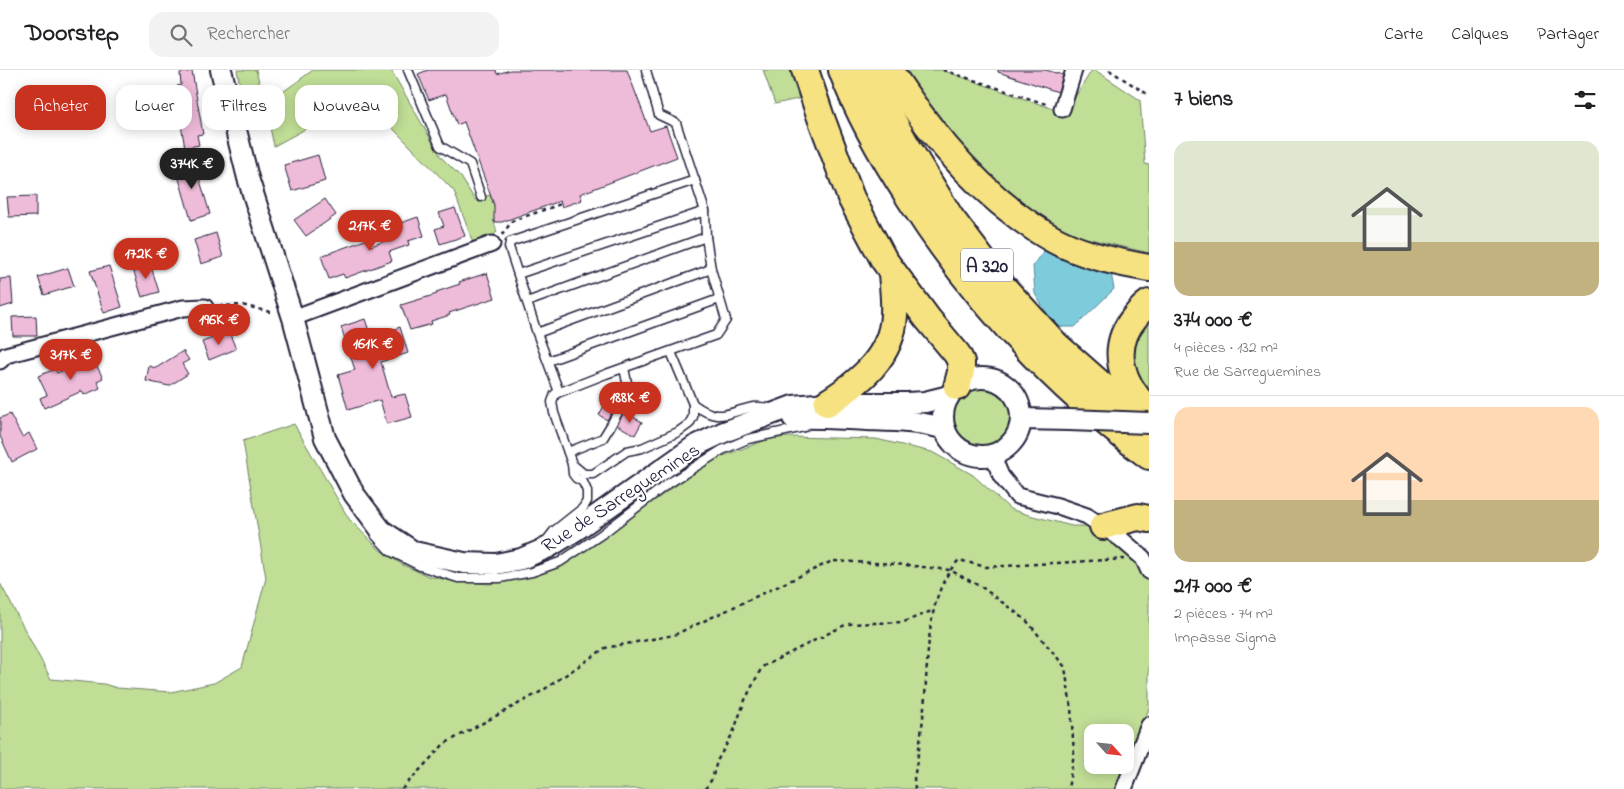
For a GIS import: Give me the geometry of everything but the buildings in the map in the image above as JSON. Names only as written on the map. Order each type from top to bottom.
[{"type":"highway","points":[[805,70],[851,198],[892,273],[957,354],[961,362],[961,372],[953,391]]},
{"type":"highway","name":"A 320","points":[[842,70],[850,91],[882,156],[931,231],[984,300],[1045,367],[1124,438],[1149,456]]},
{"type":"highway","name":"A 320","points":[[866,70],[905,143],[950,217],[1002,286],[1056,345],[1149,428]]},
{"type":"highway","points":[[889,70],[937,139],[993,198],[1037,230],[1065,245],[1099,256],[1149,268]]},
{"type":"highway","points":[[826,410],[870,370],[884,353],[894,315],[892,273]]},
{"type":"highway","points":[[1149,304],[1144,306],[1129,324],[1120,348],[1121,368],[1137,400],[1149,410]]},
{"type":"highway","points":[[1103,526],[1138,517],[1149,519]]},
{"type":"main road","name":"Rue de Sarreguemines","points":[[221,70],[248,178],[293,318],[325,438],[354,494],[381,530],[414,552],[464,563],[496,564],[521,559],[576,530],[695,446],[724,432],[793,406],[826,410]]},
{"type":"main road","points":[[826,410],[925,402],[953,391],[968,380],[981,378],[994,380],[1005,385],[1014,395],[1019,406],[1021,419],[1018,431],[1003,450],[981,456],[969,454],[958,448],[950,440],[945,429],[943,412],[953,391]]},
{"type":"main road","name":"Rue de Sarreguemines","points":[[755,420],[826,410]]},
{"type":"main road","points":[[826,410],[853,420],[931,424],[945,429]]},
{"type":"main road","points":[[1021,419],[1149,423]]},
{"type":"street","points":[[1062,109],[1074,70]]},
{"type":"street","points":[[293,318],[492,244]]},
{"type":"street","points":[[2,353],[183,308],[205,307]]},
{"type":"street","points":[[992,454],[1001,476],[1017,496],[1058,506],[1103,526],[1147,562]]},
{"type":"street","points":[[1124,789],[1149,725]]},
{"type":"lane","points":[[408,70],[440,146],[470,164],[481,197]]},
{"type":"lane","points":[[540,550],[554,531],[583,508],[587,501],[587,491],[583,482],[573,474],[572,464],[554,413],[552,402],[555,394],[716,335],[726,320],[710,269],[706,237],[706,211],[676,124],[659,115],[646,70]]},
{"type":"lane","points":[[559,392],[537,333],[509,247],[510,242],[695,180]]},
{"type":"lane","points":[[518,274],[706,211]]},
{"type":"lane","points":[[527,302],[706,237]]},
{"type":"lane","points":[[537,333],[710,269]]},
{"type":"lane","points":[[548,361],[719,299]]},
{"type":"lane","points":[[572,464],[584,474],[593,474],[627,451],[642,448],[678,432],[689,424],[693,417],[692,404],[671,352]]},
{"type":"lane","points":[[568,452],[603,438],[629,392],[624,368]]},
{"type":"lane","points":[[692,404],[716,416],[732,414],[756,406],[782,410]]},
{"type":"lane","points":[[354,494],[369,528],[390,551],[420,566],[458,578],[500,578],[532,572],[560,562],[602,534],[664,483],[722,450],[748,439],[799,427],[853,420]]},
{"type":"path","points":[[944,70],[1062,109]]},
{"type":"path","points":[[1109,70],[1149,95]]},
{"type":"path","points":[[492,244],[512,221],[561,204]]},
{"type":"path","points":[[205,307],[242,305],[293,318]]},
{"type":"path","points":[[915,789],[914,779],[925,705],[927,658],[934,610],[950,570],[959,560],[986,566],[1147,562]]},
{"type":"path","points":[[402,789],[444,744],[542,690],[605,648],[674,635],[832,561],[896,564],[950,570],[983,588],[1026,620],[1065,667],[1071,708],[1074,754],[1068,789]]},
{"type":"path","points":[[705,789],[712,780],[717,760],[733,733],[745,700],[762,667],[847,624],[904,622],[934,610]]},
{"type":"green space","points":[[237,70],[256,70],[260,85],[240,85]]},
{"type":"green space","points":[[313,70],[391,70],[441,157],[461,177],[475,200],[490,195],[495,208],[494,222],[497,232],[490,238],[473,243],[454,191],[394,130],[398,130],[398,85],[295,85],[295,130],[304,130],[274,146],[270,130],[285,130],[285,90]]},
{"type":"green space","points":[[763,70],[792,70],[802,98],[775,104]]},
{"type":"green space","points":[[900,70],[942,70],[1065,113],[1092,70],[1095,70],[1140,100],[1145,164],[1149,165],[1149,253],[1076,236],[1045,222],[1007,194],[974,164]]},
{"type":"green space","points":[[1149,318],[1149,398],[1136,367],[1134,348],[1141,329]]},
{"type":"green space","points":[[975,386],[987,386],[1003,395],[1010,405],[1012,417],[1010,429],[1003,439],[987,448],[975,448],[964,443],[955,434],[950,423],[950,411],[955,400],[964,391]]},
{"type":"green space","points":[[294,424],[349,519],[380,550],[403,565],[428,576],[453,581],[490,584],[557,568],[712,460],[769,439],[789,437],[876,439],[932,452],[973,475],[1010,509],[1072,526],[1103,526],[1149,571],[1149,708],[1134,751],[1134,724],[1084,724],[1084,774],[1126,774],[1121,789],[0,789],[0,583],[51,679],[104,684],[117,688],[171,692],[214,683],[242,667],[266,578],[243,441]]},
{"type":"water","points":[[1045,250],[1111,273],[1114,289],[1075,327],[1055,327],[1035,294],[1033,266]]}]
